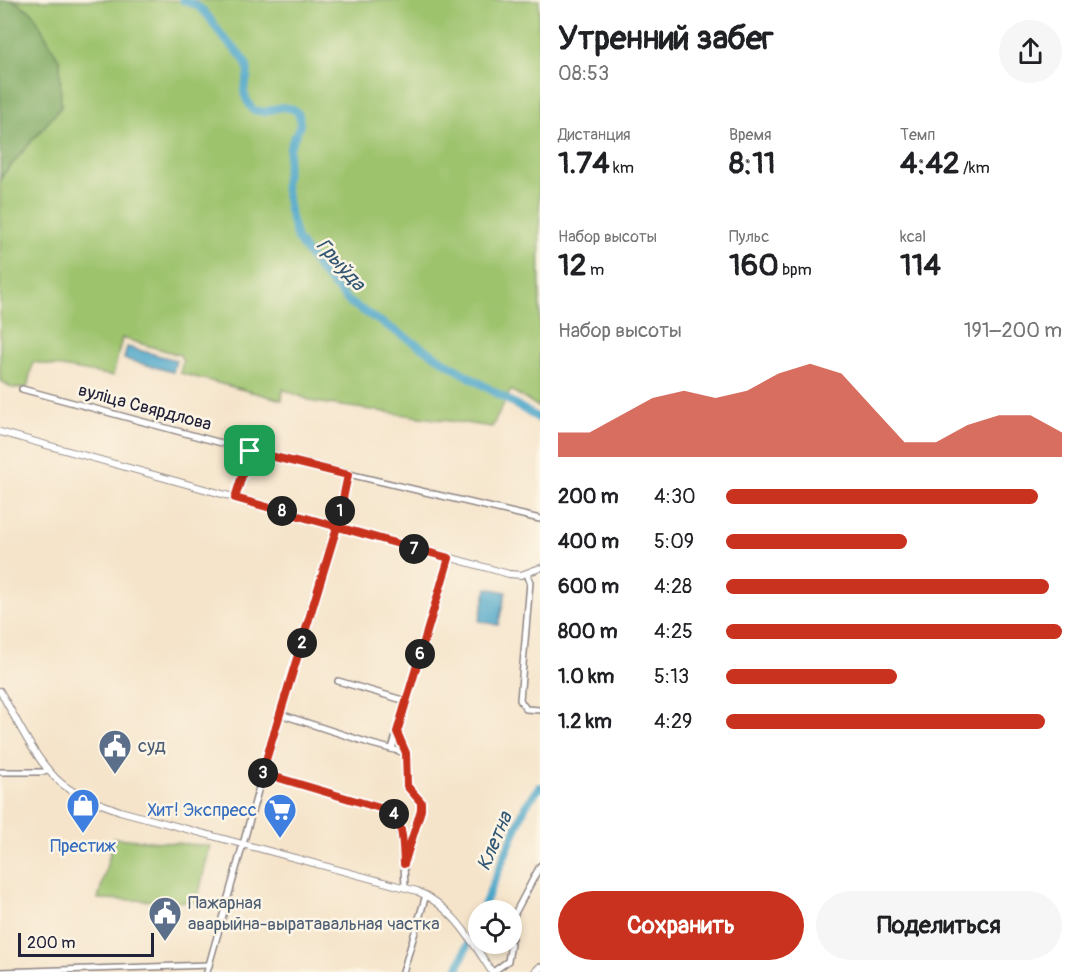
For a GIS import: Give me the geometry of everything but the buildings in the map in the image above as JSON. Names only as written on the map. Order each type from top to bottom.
[{"type":"main road","points":[[536,972],[540,968]]},
{"type":"street","name":"вуліца Свярдлова","points":[[22,389],[250,451],[540,519]]},
{"type":"street","points":[[0,432],[509,574],[527,574],[540,568]]},
{"type":"street","points":[[235,498],[250,451]]},
{"type":"street","points":[[0,972],[208,969],[262,773],[337,527],[348,475]]},
{"type":"street","points":[[392,749],[449,558]]},
{"type":"street","points":[[527,574],[530,582],[520,700],[526,709],[540,710]]},
{"type":"street","points":[[338,681],[406,701]]},
{"type":"street","points":[[0,691],[48,770],[62,784],[95,802],[120,811],[405,887],[426,895],[451,913],[493,972],[508,961],[509,954]]},
{"type":"street","points":[[280,714],[406,753]]},
{"type":"street","points":[[397,732],[406,753],[407,786],[421,802],[421,810],[404,864]]},
{"type":"street","points":[[0,772],[44,772],[48,770]]},
{"type":"street","points":[[262,773],[395,814],[403,845],[405,887]]},
{"type":"street","points":[[522,900],[540,866]]},
{"type":"street","points":[[403,972],[426,895]]},
{"type":"green space","points":[[0,0],[13,0],[33,13],[60,62],[61,107],[0,181]]},
{"type":"green space","points":[[13,0],[539,0],[540,408],[511,390],[492,427],[314,402],[283,389],[282,400],[180,373],[183,361],[180,355],[122,338],[113,376],[33,362],[27,388],[12,388],[0,380],[0,181],[33,13]]},
{"type":"green space","points":[[114,838],[210,846],[197,902],[98,899]]},
{"type":"water","points":[[127,347],[176,360],[173,372],[124,359]]},
{"type":"water","points":[[487,588],[506,592],[498,625],[479,621]]},
{"type":"waterway","name":"Грыўда","points":[[183,0],[204,11],[223,37],[243,58],[248,73],[244,90],[253,110],[264,112],[282,107],[293,109],[299,114],[300,125],[290,147],[285,185],[297,239],[321,272],[349,302],[540,419]]},
{"type":"waterway","name":"Клетна","points":[[486,900],[526,805],[540,787]]},
{"type":"waterway","name":"Клетна","points":[[456,972],[468,944]]},
{"type":"place","name":"суд","points":[[115,775]]},
{"type":"place","name":"Престиж","points":[[83,834]]},
{"type":"place","name":"Хит! Экспресс","points":[[280,839]]},
{"type":"place","name":"Пажарная аварыйна-выратавальная частка","points":[[165,942]]},
{"type":"route","points":[[250,451],[235,498],[331,525],[337,527],[368,536],[449,558],[397,732],[406,753],[407,786],[421,802],[421,810],[404,864],[403,845],[395,814],[262,773],[337,527],[348,475],[250,451]]}]
